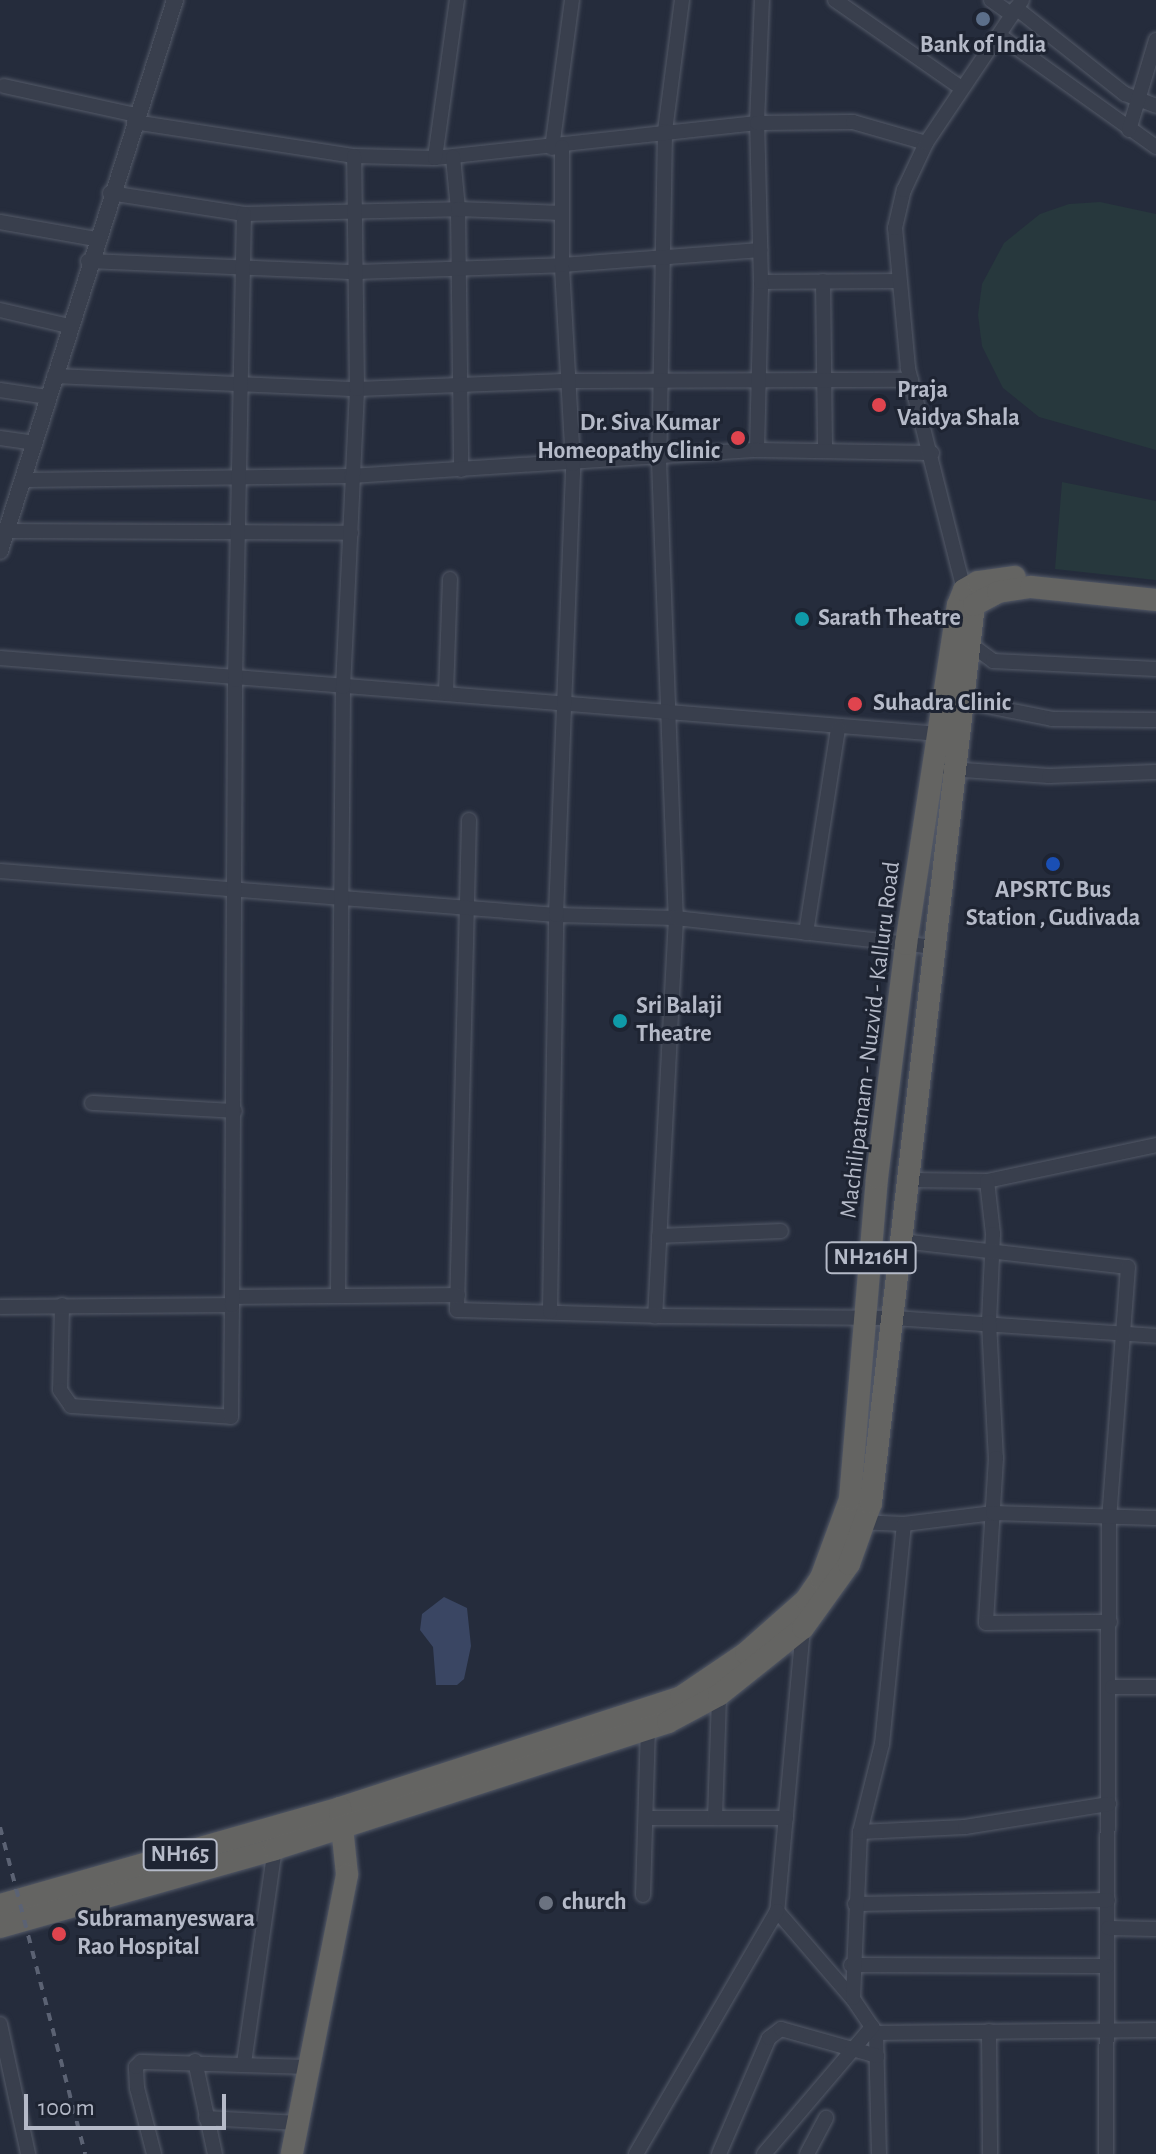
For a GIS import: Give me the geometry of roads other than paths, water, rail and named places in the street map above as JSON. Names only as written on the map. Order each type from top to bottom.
[{"type":"highway","points":[[964,590],[978,582],[1040,576],[1156,585]]},
{"type":"highway","name":"Machilipatnam - Nuzvid - Kalluru Road","points":[[343,1817],[643,1714],[691,1692],[746,1653],[806,1600],[855,1522],[865,1318],[906,944],[944,769],[963,701],[974,605],[998,592],[1031,587],[1156,600]]},
{"type":"highway","name":"Machilipatnam - Nuzvid - Kalluru Road","points":[[343,1817],[648,1729],[719,1695],[803,1628],[836,1587],[855,1522],[894,1318],[934,947],[944,769],[940,734],[949,651],[964,590]]},
{"type":"highway","points":[[292,2154],[347,1875],[343,1817]]},
{"type":"highway","name":"NH165","points":[[0,1927],[275,1849],[343,1817]]},
{"type":"highway","name":"NH165","points":[[0,1905],[343,1817]]},
{"type":"street","points":[[0,551],[6,522],[24,480],[88,261],[175,0]]},
{"type":"street","points":[[435,158],[457,0]]},
{"type":"street","points":[[550,1312],[556,915],[573,464],[557,147],[572,0]]},
{"type":"street","points":[[655,1316],[676,918],[672,710],[659,460],[663,383],[665,131],[682,0]]},
{"type":"street","points":[[757,450],[761,282],[757,123],[762,0]]},
{"type":"street","points":[[835,0],[961,88]]},
{"type":"street","points":[[991,0],[1017,5],[1137,101],[1156,106]]},
{"type":"street","points":[[964,590],[932,453],[911,380],[897,281],[895,228],[904,190],[926,143],[1017,5]]},
{"type":"street","points":[[999,35],[1156,147]]},
{"type":"street","points":[[1129,130],[1156,40]]},
{"type":"street","points":[[4,86],[135,118],[354,156],[453,157],[757,123],[853,122],[926,143]]},
{"type":"street","points":[[338,1296],[343,687],[357,389],[354,156]]},
{"type":"street","points":[[453,157],[458,209],[457,383],[461,470]]},
{"type":"street","points":[[110,193],[244,214],[458,209],[562,213]]},
{"type":"street","points":[[62,1305],[60,1390],[71,1406],[231,1417],[237,888],[235,680],[244,214]]},
{"type":"street","points":[[0,222],[95,239]]},
{"type":"street","points":[[88,261],[241,270],[356,272],[562,265],[760,250]]},
{"type":"street","points":[[823,281],[825,451]]},
{"type":"street","points":[[761,282],[897,281]]},
{"type":"street","points":[[0,310],[69,326]]},
{"type":"street","points":[[54,376],[357,389],[570,381],[663,383],[761,378],[911,380]]},
{"type":"street","points":[[0,390],[48,397]]},
{"type":"street","points":[[0,438],[34,443]]},
{"type":"street","points":[[24,480],[351,476],[659,460],[757,450],[932,453]]},
{"type":"street","points":[[6,522],[239,533],[351,533]]},
{"type":"street","points":[[446,693],[450,579]]},
{"type":"street","points":[[970,644],[993,661],[1156,669]]},
{"type":"street","points":[[0,658],[235,680],[672,710],[838,728],[940,734]]},
{"type":"street","points":[[963,701],[1052,719],[1156,720]]},
{"type":"street","points":[[806,933],[838,728]]},
{"type":"street","points":[[944,769],[1049,776],[1156,772]]},
{"type":"street","points":[[469,820],[457,1310],[894,1318],[989,1322],[1156,1336]]},
{"type":"street","points":[[0,871],[556,915],[676,918],[934,947]]},
{"type":"street","points":[[92,1103],[235,1111]]},
{"type":"street","points":[[908,1180],[987,1181],[1156,1145]]},
{"type":"street","points":[[987,1181],[991,1251],[989,1322],[993,1513],[986,1623],[1110,1622]]},
{"type":"street","points":[[659,1236],[781,1231]]},
{"type":"street","points":[[902,1241],[1128,1267],[1109,1517],[1112,1687],[1106,2154]]},
{"type":"street","points":[[0,1307],[458,1295]]},
{"type":"street","points":[[855,1522],[904,1524],[993,1513],[1156,1518]]},
{"type":"street","points":[[853,1999],[851,1965],[860,1832],[882,1744],[904,1524]]},
{"type":"street","points":[[636,2154],[777,1911],[803,1628]]},
{"type":"street","points":[[1112,1687],[1156,1687]]},
{"type":"street","points":[[715,1818],[719,1695]]},
{"type":"street","points":[[643,1895],[648,1729]]},
{"type":"street","points":[[860,1832],[965,1827],[1109,1804]]},
{"type":"street","points":[[646,1818],[786,1818]]},
{"type":"street","points":[[244,2063],[275,1849]]},
{"type":"street","points":[[855,1904],[1108,1900]]},
{"type":"street","points":[[777,1911],[853,1999],[874,2030],[879,2154]]},
{"type":"street","points":[[1108,1928],[1156,1929]]},
{"type":"street","points":[[851,1965],[1107,1966]]},
{"type":"street","points":[[0,2024],[28,2154]]},
{"type":"street","points":[[719,2154],[769,2038],[781,2029],[877,2056]]},
{"type":"street","points":[[764,2154],[853,2049],[874,2030],[1156,2030]]},
{"type":"street","points":[[989,2031],[990,2154]]},
{"type":"street","points":[[154,2154],[136,2067],[150,2061],[195,2061],[309,2067]]},
{"type":"street","points":[[195,2061],[215,2154]]},
{"type":"street","points":[[206,2118],[298,2123]]},
{"type":"street","points":[[807,2154],[826,2118]]},
{"type":"water","points":[[444,1597],[467,1608],[471,1646],[464,1679],[457,1685],[436,1685],[433,1647],[420,1630],[422,1614]]},
{"type":"railway","points":[[0,1827],[85,2154]]},
{"type":"place","name":"Bank of India","points":[[983,19]]},
{"type":"place","name":"Praja Vaidya Shala","points":[[879,405]]},
{"type":"place","name":"Dr. Siva Kumar Homeopathy Clinic","points":[[738,438]]},
{"type":"place","name":"Sarath Theatre","points":[[802,619]]},
{"type":"place","name":"Suhadra Clinic","points":[[855,704]]},
{"type":"place","name":"APSRTC Bus Station , Gudivada","points":[[1053,864]]},
{"type":"place","name":"Sri Balaji Theatre","points":[[620,1021]]},
{"type":"place","name":"church","points":[[546,1903]]},
{"type":"place","name":"Subramanyeswara Rao Hospital","points":[[59,1934]]}]
